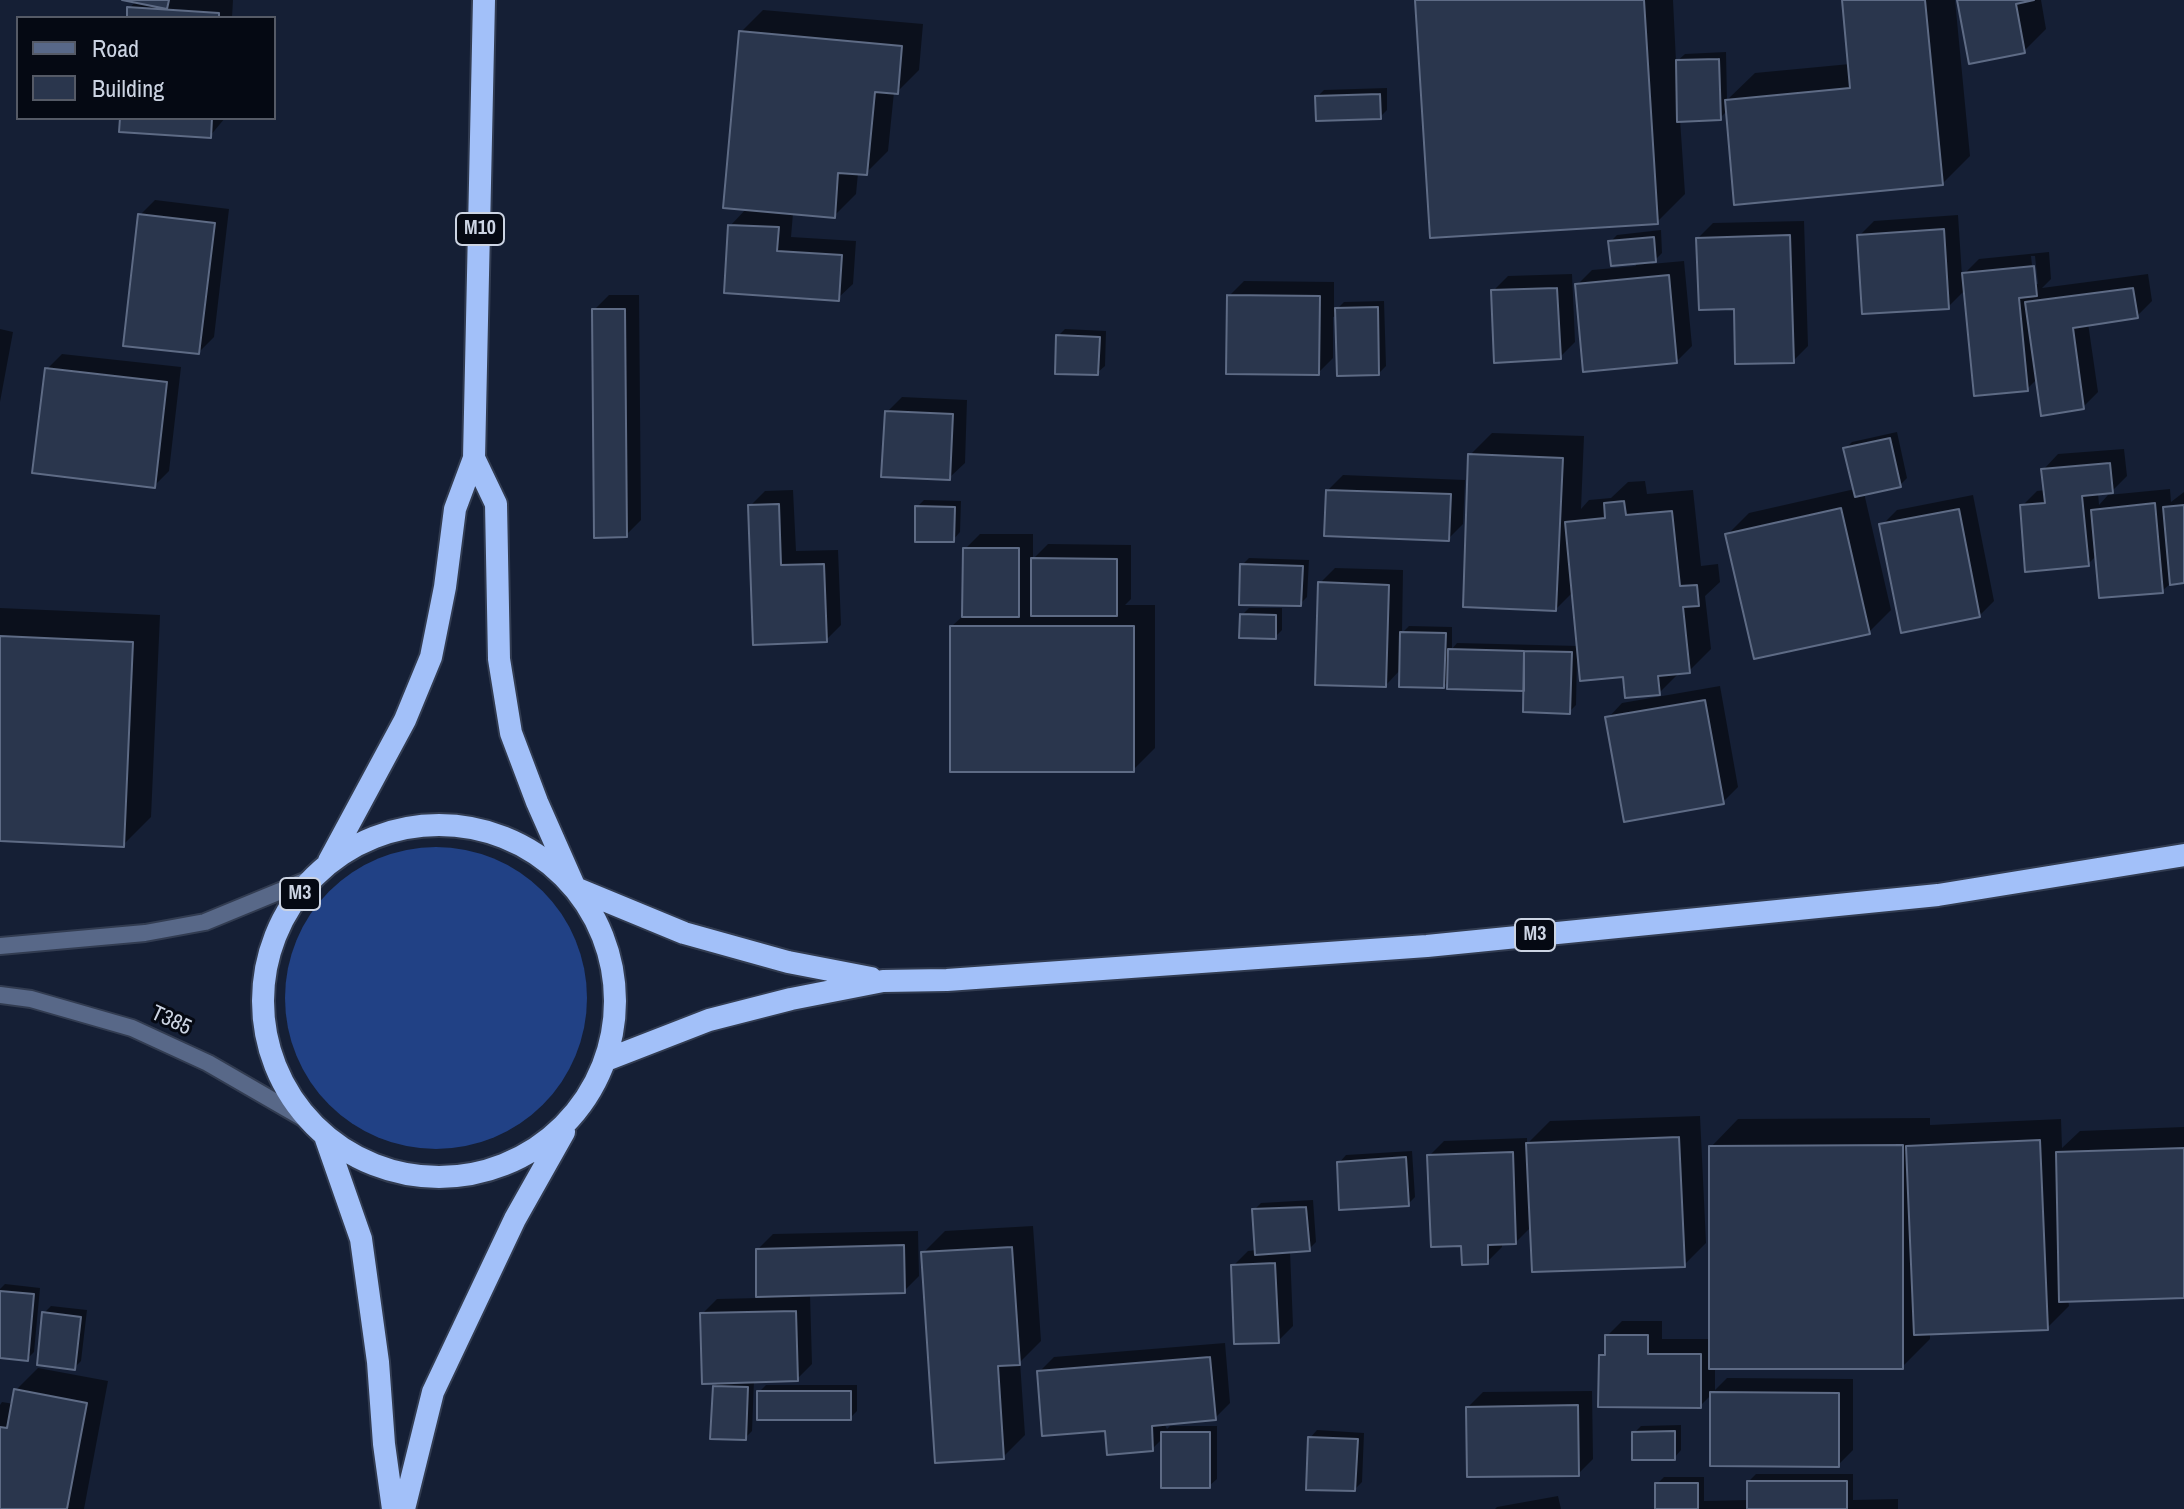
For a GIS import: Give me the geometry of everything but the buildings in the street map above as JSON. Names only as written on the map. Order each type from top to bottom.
[{"type":"highway","name":"M10","points":[[320,871],[405,720],[431,657],[445,587],[455,509],[474,458],[484,0]]},
{"type":"highway","name":"M10","points":[[474,458],[496,504],[499,659],[511,733],[575,888]]},
{"type":"highway","name":"M3","points":[[393,1509],[378,1362],[361,1239],[317,1129],[283,1085],[267,1043],[262,999],[268,954],[285,913],[320,871],[366,840],[409,827],[456,825],[500,836],[541,857],[575,888],[600,926],[614,970],[616,1016],[606,1060],[592,1091],[572,1117],[515,1219],[433,1392],[404,1509]]},
{"type":"highway","name":"M3","points":[[606,1060],[709,1020],[791,999],[883,981],[947,980],[1427,946],[1938,895],[2184,855]]},
{"type":"highway","name":"M3","points":[[575,888],[684,933],[788,962],[883,981]]},
{"type":"highway","name":"M3","points":[[317,1129],[364,1161],[408,1175],[453,1177],[498,1168],[538,1147],[572,1117]]},
{"type":"street","points":[[0,946],[145,933],[205,922],[320,871]]},
{"type":"street","name":"T385","points":[[0,995],[31,999],[132,1028],[208,1063],[317,1129]]},
{"type":"shaded area","points":[[436,847],[465,850],[494,859],[520,872],[543,891],[562,914],[575,940],[584,969],[587,998],[584,1027],[575,1056],[562,1082],[543,1105],[520,1124],[494,1137],[465,1146],[436,1149],[407,1146],[378,1137],[352,1124],[329,1105],[310,1082],[297,1056],[288,1027],[285,998],[288,969],[297,940],[310,914],[329,891],[352,872],[378,859],[407,850]]}]
